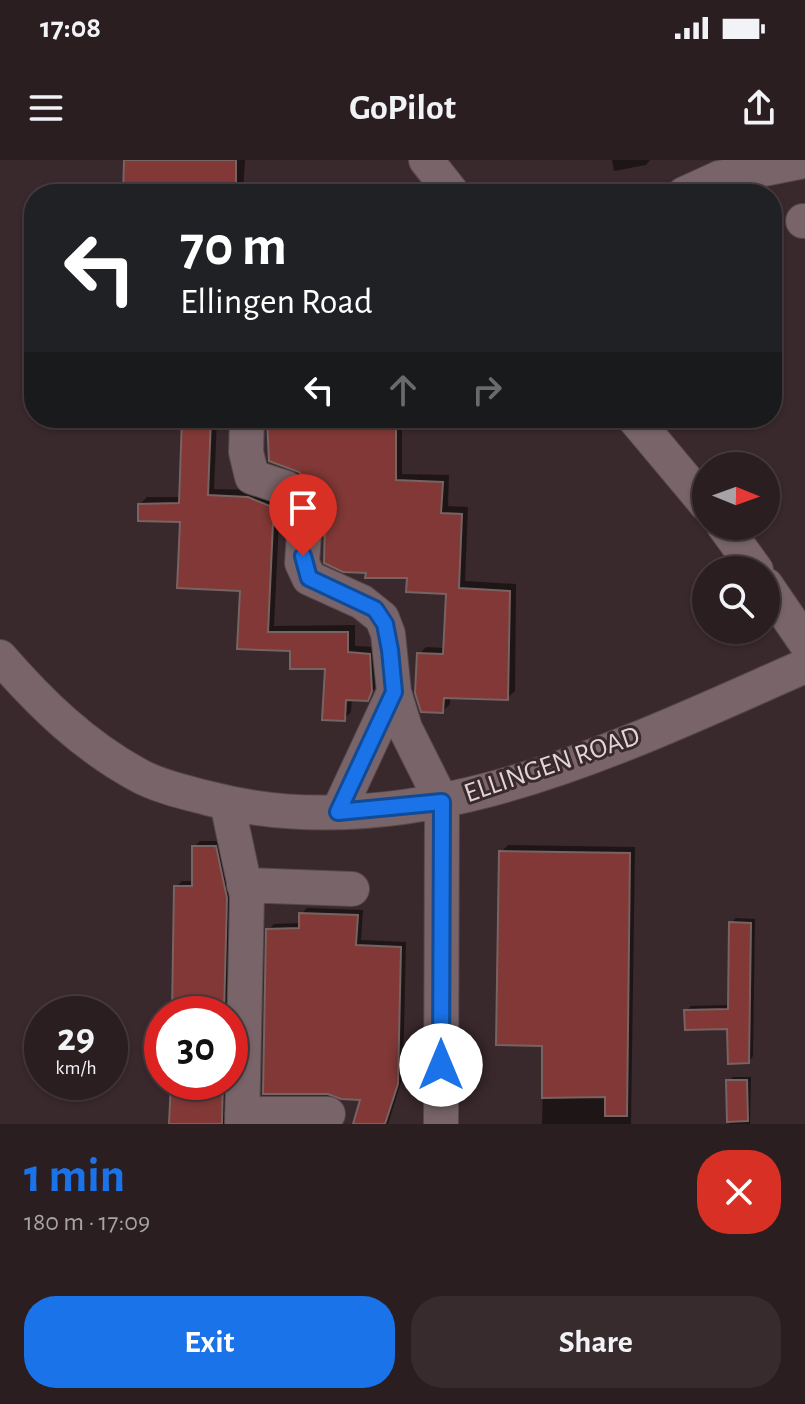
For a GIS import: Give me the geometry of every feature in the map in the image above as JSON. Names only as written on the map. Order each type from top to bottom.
[{"type":"street","points":[[426,160],[445,184]]},
{"type":"street","points":[[706,184],[719,178],[805,161]]},
{"type":"street","points":[[247,428],[246,452],[252,477],[286,488],[300,500],[305,519],[302,563],[306,574],[315,582],[362,602],[382,618],[388,634],[394,692],[415,751],[442,802],[441,1124]]},
{"type":"street","points":[[642,428],[692,487]]},
{"type":"street","points":[[780,605],[805,642]]},
{"type":"street","name":"ELLINGEN ROAD","points":[[0,657],[52,714],[117,763],[141,776],[227,803],[297,813],[442,802],[550,770],[701,712],[805,666]]},
{"type":"street","points":[[338,812],[394,692]]},
{"type":"street","points":[[227,803],[244,885],[242,1119],[328,1114]]},
{"type":"street","points":[[244,885],[352,889]]},
{"type":"building","points":[[124,160],[236,160],[236,184],[123,184]]},
{"type":"building","points":[[182,428],[211,428],[208,495],[248,497],[282,511],[285,524],[273,523],[268,632],[348,632],[348,652],[370,654],[372,691],[368,701],[346,700],[345,721],[322,720],[325,669],[290,669],[290,651],[237,649],[240,591],[177,588],[180,522],[138,521],[138,504],[179,503]]},
{"type":"building","points":[[267,428],[396,428],[396,480],[443,482],[441,513],[462,514],[459,588],[510,591],[508,700],[444,698],[443,713],[421,712],[415,693],[417,653],[443,654],[446,594],[406,592],[407,578],[365,578],[366,573],[343,572],[324,563],[325,520],[319,495],[299,472],[269,461]]},
{"type":"building","points":[[192,846],[216,846],[227,898],[224,996],[172,996],[174,886],[192,886]]},
{"type":"building","points":[[499,851],[630,853],[627,1116],[605,1116],[605,1097],[542,1098],[542,1046],[496,1045]]},
{"type":"building","points":[[299,913],[358,915],[356,945],[401,947],[398,1084],[385,1124],[353,1124],[360,1100],[341,1099],[328,1094],[263,1094],[266,929],[299,928]]},
{"type":"building","points":[[729,922],[751,923],[749,1063],[728,1064],[727,1029],[685,1030],[684,1010],[728,1009]]},
{"type":"building","points":[[726,1080],[747,1080],[748,1121],[727,1122]]},
{"type":"building","points":[[170,1100],[223,1100],[222,1124],[169,1124]]},
{"type":"route","points":[[303,556],[302,563],[309,578],[375,609],[388,634],[394,692],[338,812],[442,802],[441,1065]]}]
